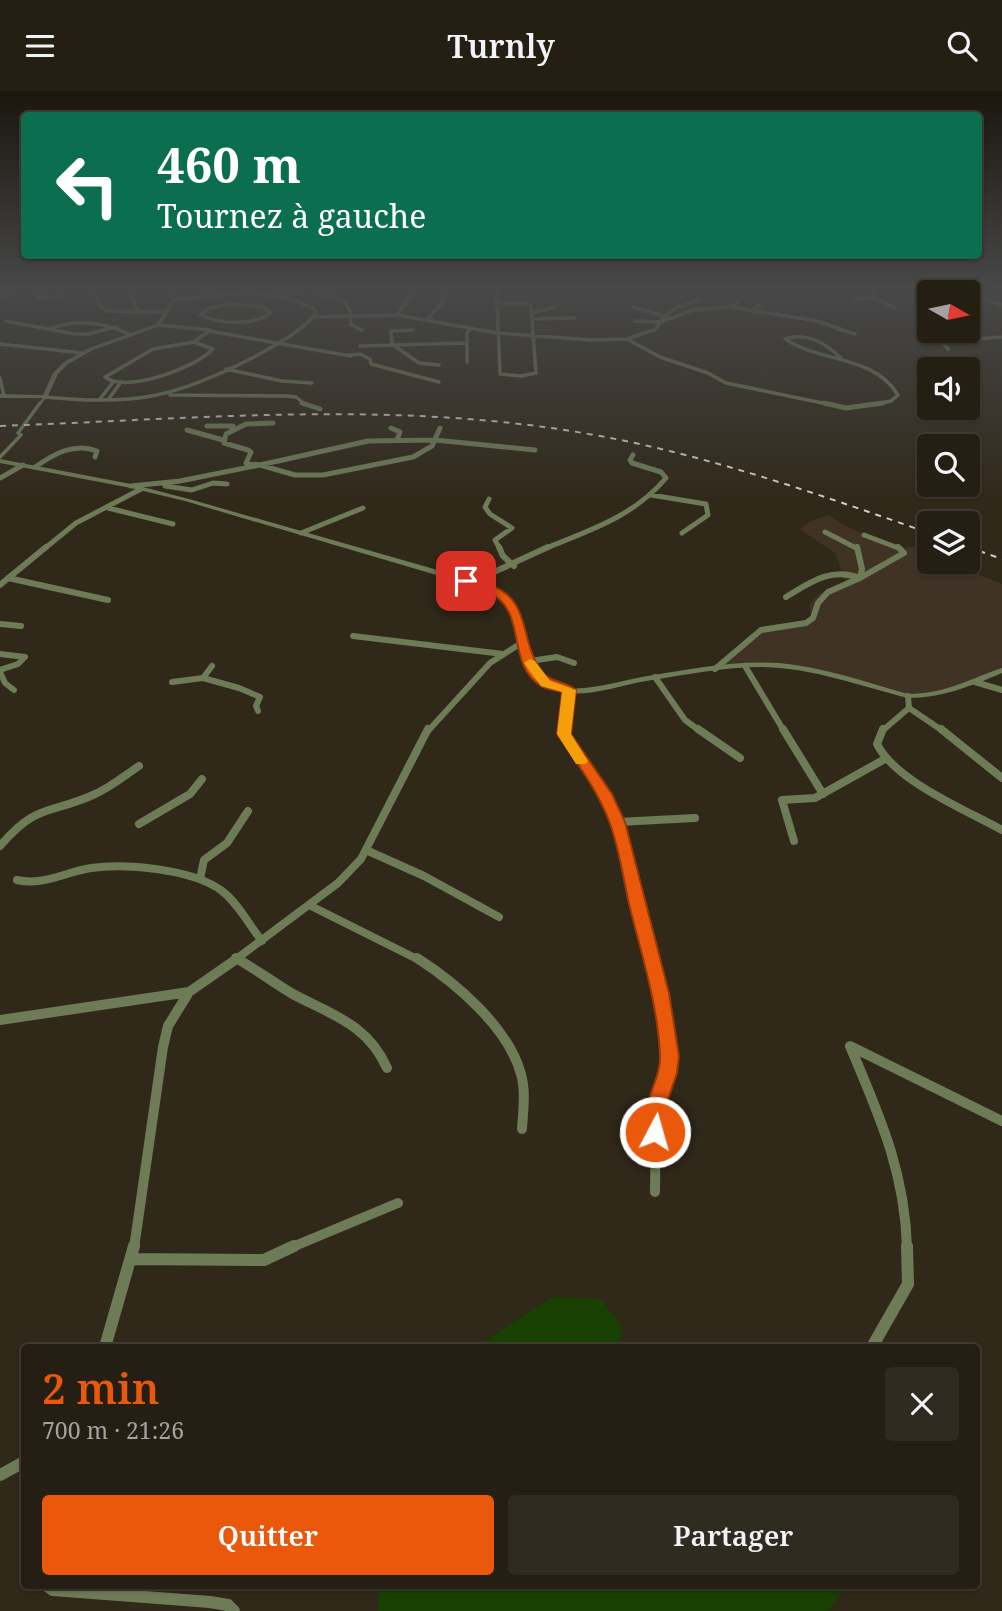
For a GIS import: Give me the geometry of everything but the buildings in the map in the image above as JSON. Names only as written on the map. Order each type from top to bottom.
[{"type":"street","points":[[72,361],[56,373],[45,397],[22,425],[18,433],[21,435],[0,459],[131,486],[487,587],[500,594],[517,615],[523,651],[545,683],[569,690],[745,666],[800,669],[908,695],[934,696],[1002,670]]},
{"type":"street","points":[[130,361],[106,377],[121,381],[173,371],[197,361]]},
{"type":"street","points":[[167,395],[242,361]]},
{"type":"street","points":[[370,361],[371,364],[439,382]]},
{"type":"street","points":[[410,361],[439,365]]},
{"type":"street","points":[[498,361],[500,374],[531,375],[538,370],[537,361]]},
{"type":"street","points":[[672,361],[708,373],[726,383],[802,400],[854,407],[881,404],[898,395],[886,379],[847,361]]},
{"type":"street","points":[[225,369],[282,381],[312,383]]},
{"type":"street","points":[[0,379],[2,396],[108,400],[167,395],[286,396],[296,397],[302,404],[320,409]]},
{"type":"street","points":[[99,400],[114,381]]},
{"type":"street","points":[[108,400],[121,381]]},
{"type":"street","points":[[230,431],[251,423],[273,423]]},
{"type":"street","points":[[207,426],[233,427],[223,440]]},
{"type":"street","points":[[391,428],[400,432],[397,440]]},
{"type":"street","points":[[187,429],[201,430],[211,439],[223,440],[251,452],[246,463],[285,473],[315,476],[413,457],[429,449],[440,428]]},
{"type":"street","points":[[131,486],[231,472],[355,443],[435,440],[535,450]]},
{"type":"street","points":[[35,467],[73,448],[93,449],[97,451],[94,457]]},
{"type":"street","points":[[231,472],[245,456],[245,449]]},
{"type":"street","points":[[445,575],[485,574],[514,566],[532,554],[592,532],[630,511],[651,495],[665,479],[665,474],[632,463],[630,460],[633,454]]},
{"type":"street","points":[[0,478],[23,465]]},
{"type":"street","points":[[159,484],[186,490],[213,483],[227,484]]},
{"type":"street","points":[[0,585],[76,523],[141,489]]},
{"type":"street","points":[[651,495],[706,504],[708,515],[682,533]]},
{"type":"street","points":[[489,499],[485,506],[487,511],[512,527],[495,540],[503,556],[514,566]]},
{"type":"street","points":[[108,508],[173,524]]},
{"type":"street","points":[[301,533],[363,508]]},
{"type":"street","points":[[825,532],[858,548],[862,569],[860,577]]},
{"type":"street","points":[[715,669],[761,629],[806,623],[813,618],[818,603],[828,592],[904,553],[864,535]]},
{"type":"street","points":[[786,597],[826,573],[843,572],[860,577]]},
{"type":"street","points":[[8,578],[108,600]]},
{"type":"street","points":[[0,624],[21,627]]},
{"type":"street","points":[[353,636],[503,654]]},
{"type":"street","points":[[106,1344],[132,1259],[168,1026],[189,992],[311,906],[349,873],[366,850],[405,777],[423,734],[467,684],[503,654],[523,642]]},
{"type":"street","points":[[0,654],[25,657],[19,664],[0,671],[5,683],[14,690]]},
{"type":"street","points":[[530,661],[557,657],[574,663]]},
{"type":"street","points":[[204,678],[212,666]]},
{"type":"street","points":[[745,666],[823,794]]},
{"type":"street","points":[[655,677],[685,720],[740,758]]},
{"type":"street","points":[[172,682],[187,683],[204,678],[235,684],[260,698],[256,706],[258,711]]},
{"type":"street","points":[[975,682],[1002,690]]},
{"type":"street","points":[[569,690],[564,734],[604,794],[618,822],[660,993],[670,1056],[668,1073],[656,1106],[655,1192]]},
{"type":"street","points":[[908,695],[909,708]]},
{"type":"street","points":[[909,708],[886,725],[879,737],[877,745],[886,759],[902,773],[1002,830]]},
{"type":"street","points":[[909,708],[956,739],[1002,778]]},
{"type":"street","points":[[794,841],[782,800],[815,798],[886,759]]},
{"type":"street","points":[[0,846],[22,821],[36,811],[98,792],[139,766]]},
{"type":"street","points":[[139,824],[190,794],[202,779]]},
{"type":"street","points":[[200,879],[204,860],[227,843],[248,811]]},
{"type":"street","points":[[618,822],[695,818]]},
{"type":"street","points":[[366,850],[424,876],[499,917]]},
{"type":"street","points":[[17,880],[38,881],[90,868],[158,872],[200,879],[224,892],[262,941]]},
{"type":"street","points":[[311,906],[417,958],[444,977],[482,1012],[495,1026],[522,1073],[522,1129]]},
{"type":"street","points":[[236,958],[365,1033],[382,1051],[387,1068]]},
{"type":"street","points":[[0,1020],[189,992]]},
{"type":"street","points":[[874,1344],[908,1284],[906,1210],[888,1137],[850,1046],[1002,1121]]},
{"type":"street","points":[[132,1259],[264,1260],[398,1203]]},
{"type":"street","points":[[0,1475],[21,1464]]},
{"type":"street","points":[[51,1589],[210,1602],[228,1605],[234,1611]]},
{"type":"shaded area","points":[[828,515],[851,529],[903,548],[915,546],[917,574],[978,574],[1002,584],[1002,669],[929,696],[902,694],[794,666],[713,667],[754,633],[812,621],[809,604],[820,593],[846,585],[836,554],[800,529],[809,522]]},
{"type":"green space","points":[[552,1297],[601,1299],[621,1325],[620,1344],[481,1344]]},
{"type":"green space","points":[[379,1589],[844,1589],[828,1611],[378,1611]]},
{"type":"railway","points":[[0,426],[219,416],[365,414],[511,423],[583,433],[671,451],[801,489],[917,529]]},
{"type":"railway","points":[[980,551],[1002,559]]},
{"type":"slow traffic","points":[[530,663],[545,683],[569,690],[564,734],[581,761]]},
{"type":"route","points":[[466,581],[494,590],[506,599],[520,622],[523,651],[534,671],[545,683],[569,690],[564,734],[591,772],[618,822],[660,993],[670,1056],[668,1073],[656,1106],[655,1132]]}]
